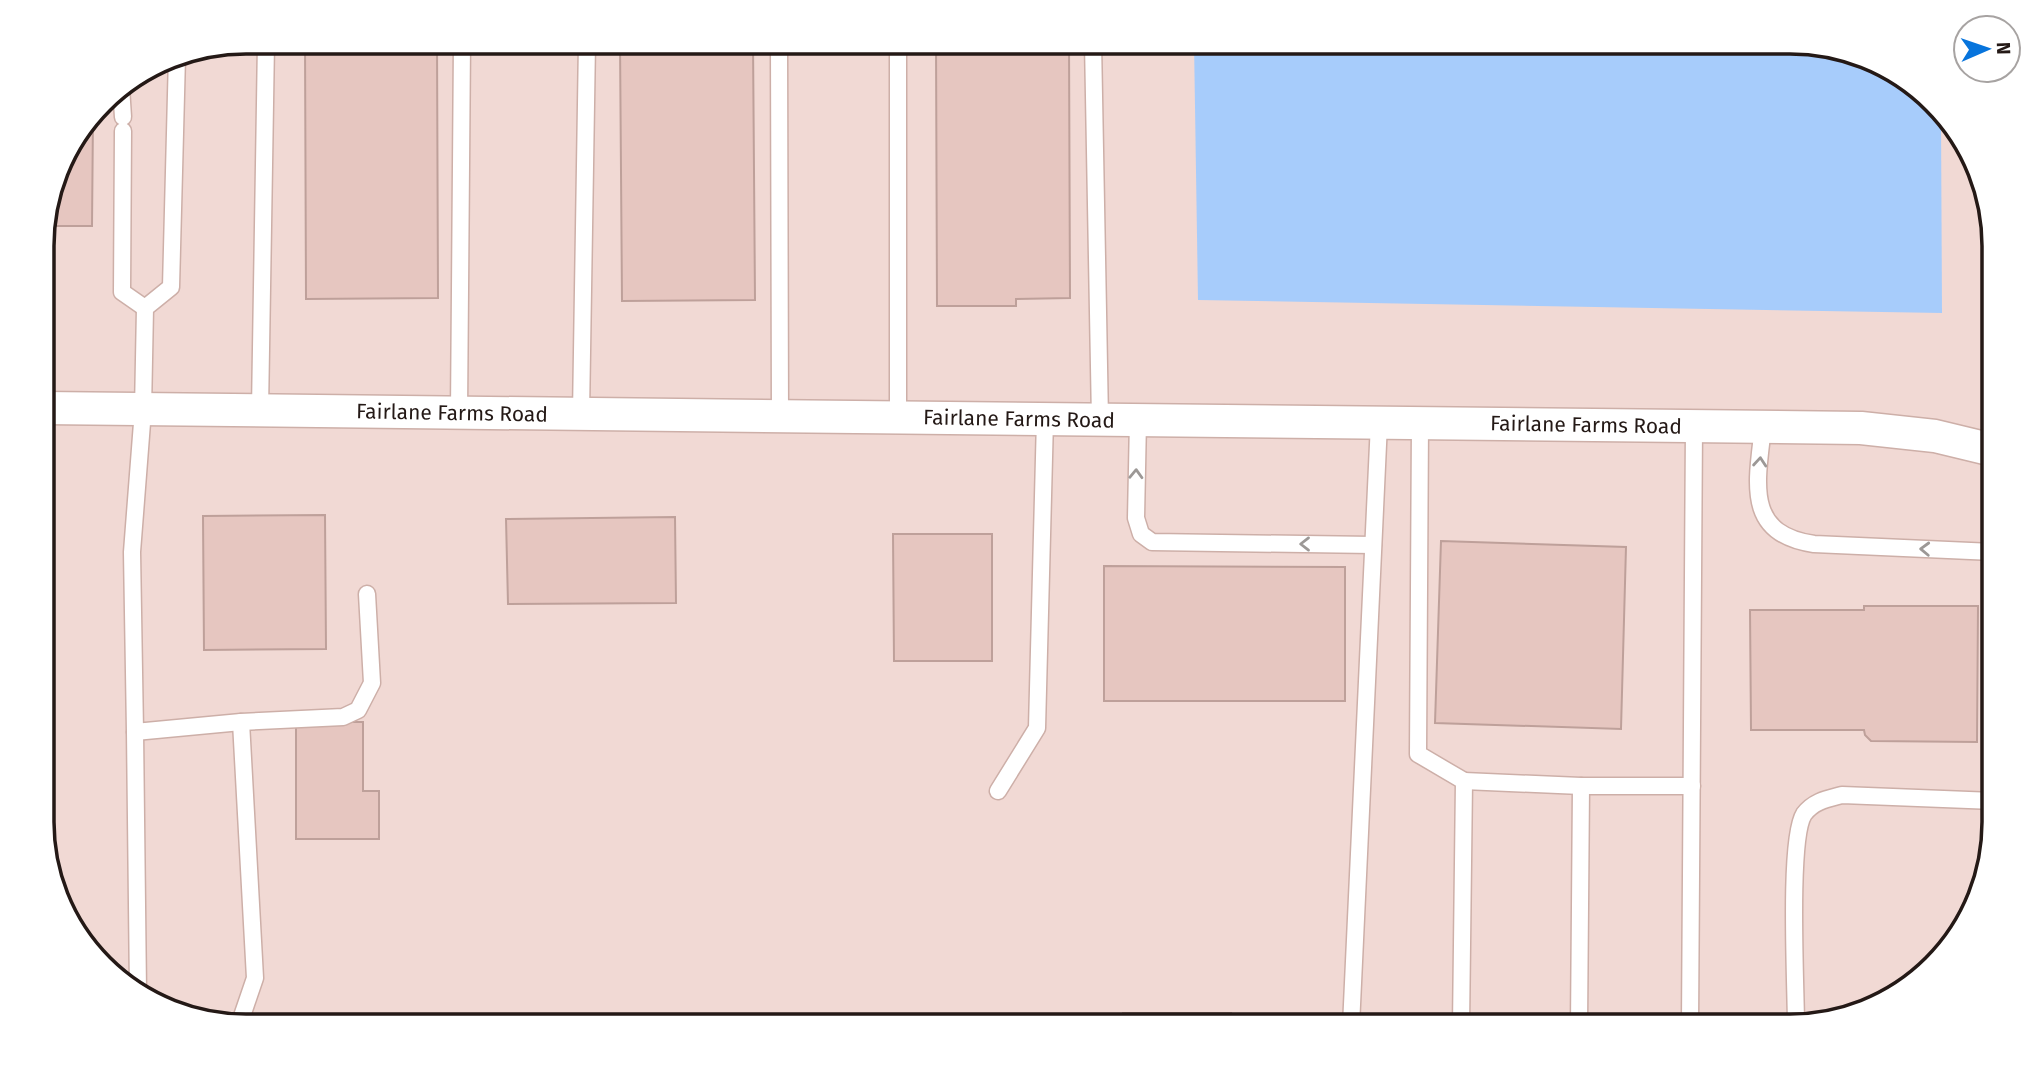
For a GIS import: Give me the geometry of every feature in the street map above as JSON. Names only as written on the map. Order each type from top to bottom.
[{"type":"street","name":"Fairlane Farms Road","points":[[55,408],[1873,429],[1935,436],[1982,447]]},
{"type":"lane","points":[[260,411],[266,54]]},
{"type":"lane","points":[[459,413],[462,54]]},
{"type":"lane","points":[[582,414],[587,54]]},
{"type":"lane","points":[[779,54],[780,416]]},
{"type":"lane","points":[[898,54],[898,418]]},
{"type":"lane","points":[[1093,54],[1100,420]]},
{"type":"lane","points":[[138,979],[132,552],[143,410],[145,309],[171,287],[177,67]]},
{"type":"lane","points":[[122,101],[122,292],[145,309]]},
{"type":"lane","points":[[998,792],[1037,728],[1045,419]]},
{"type":"lane","points":[[1138,420],[1136,518],[1141,534],[1152,542],[1373,545]]},
{"type":"lane","points":[[1352,1013],[1379,423]]},
{"type":"lane","points":[[1420,423],[1418,754],[1464,781],[1581,786],[1692,786]]},
{"type":"lane","points":[[1690,1013],[1694,426]]},
{"type":"lane","points":[[1763,427],[1759,505],[1767,522],[1777,533],[1793,541],[1814,544],[1982,552]]},
{"type":"lane","points":[[135,733],[241,722],[343,717],[358,710],[372,683],[367,594]]},
{"type":"lane","points":[[241,722],[255,978],[243,1014]]},
{"type":"lane","points":[[1461,1013],[1464,781]]},
{"type":"lane","points":[[1579,1013],[1581,786]]},
{"type":"lane","points":[[1796,1013],[1795,859],[1798,832],[1804,814],[1820,800],[1842,795],[1982,801]]},
{"type":"shaded area","points":[[1790,54],[1840,61],[1875,74],[1926,110],[1942,129],[1967,173],[1980,221],[1982,822],[1975,872],[1962,907],[1934,948],[1896,981],[1852,1004],[1802,1013],[246,1014],[209,1010],[184,1004],[161,994],[110,958],[94,939],[69,895],[56,847],[55,234],[64,184],[80,150],[102,120],[120,102],[161,74],[184,64],[221,56]]},
{"type":"water","points":[[1194,54],[1815,56],[1852,64],[1875,74],[1926,110],[1941,128],[1942,313],[1198,300]]},
{"type":"building","points":[[305,54],[437,54],[438,298],[306,299]]},
{"type":"building","points":[[620,54],[753,54],[755,300],[622,301]]},
{"type":"building","points":[[936,54],[1069,54],[1070,298],[1016,299],[1016,306],[937,306]]},
{"type":"building","points":[[93,131],[92,226],[56,226],[64,184],[74,161]]},
{"type":"building","points":[[325,515],[326,649],[204,650],[203,516]]},
{"type":"building","points":[[675,517],[676,603],[508,604],[506,519]]},
{"type":"building","points":[[893,534],[992,534],[992,661],[894,661]]},
{"type":"building","points":[[1441,541],[1626,547],[1621,729],[1435,723]]},
{"type":"building","points":[[1104,566],[1345,567],[1345,701],[1104,701]]},
{"type":"building","points":[[1864,606],[1978,606],[1977,742],[1871,741],[1864,730],[1751,730],[1750,610],[1864,610]]},
{"type":"building","points":[[296,722],[363,722],[363,791],[379,791],[379,839],[296,839]]},
{"type":"building","points":[[1123,1013],[1231,1013],[1231,1013]]}]
